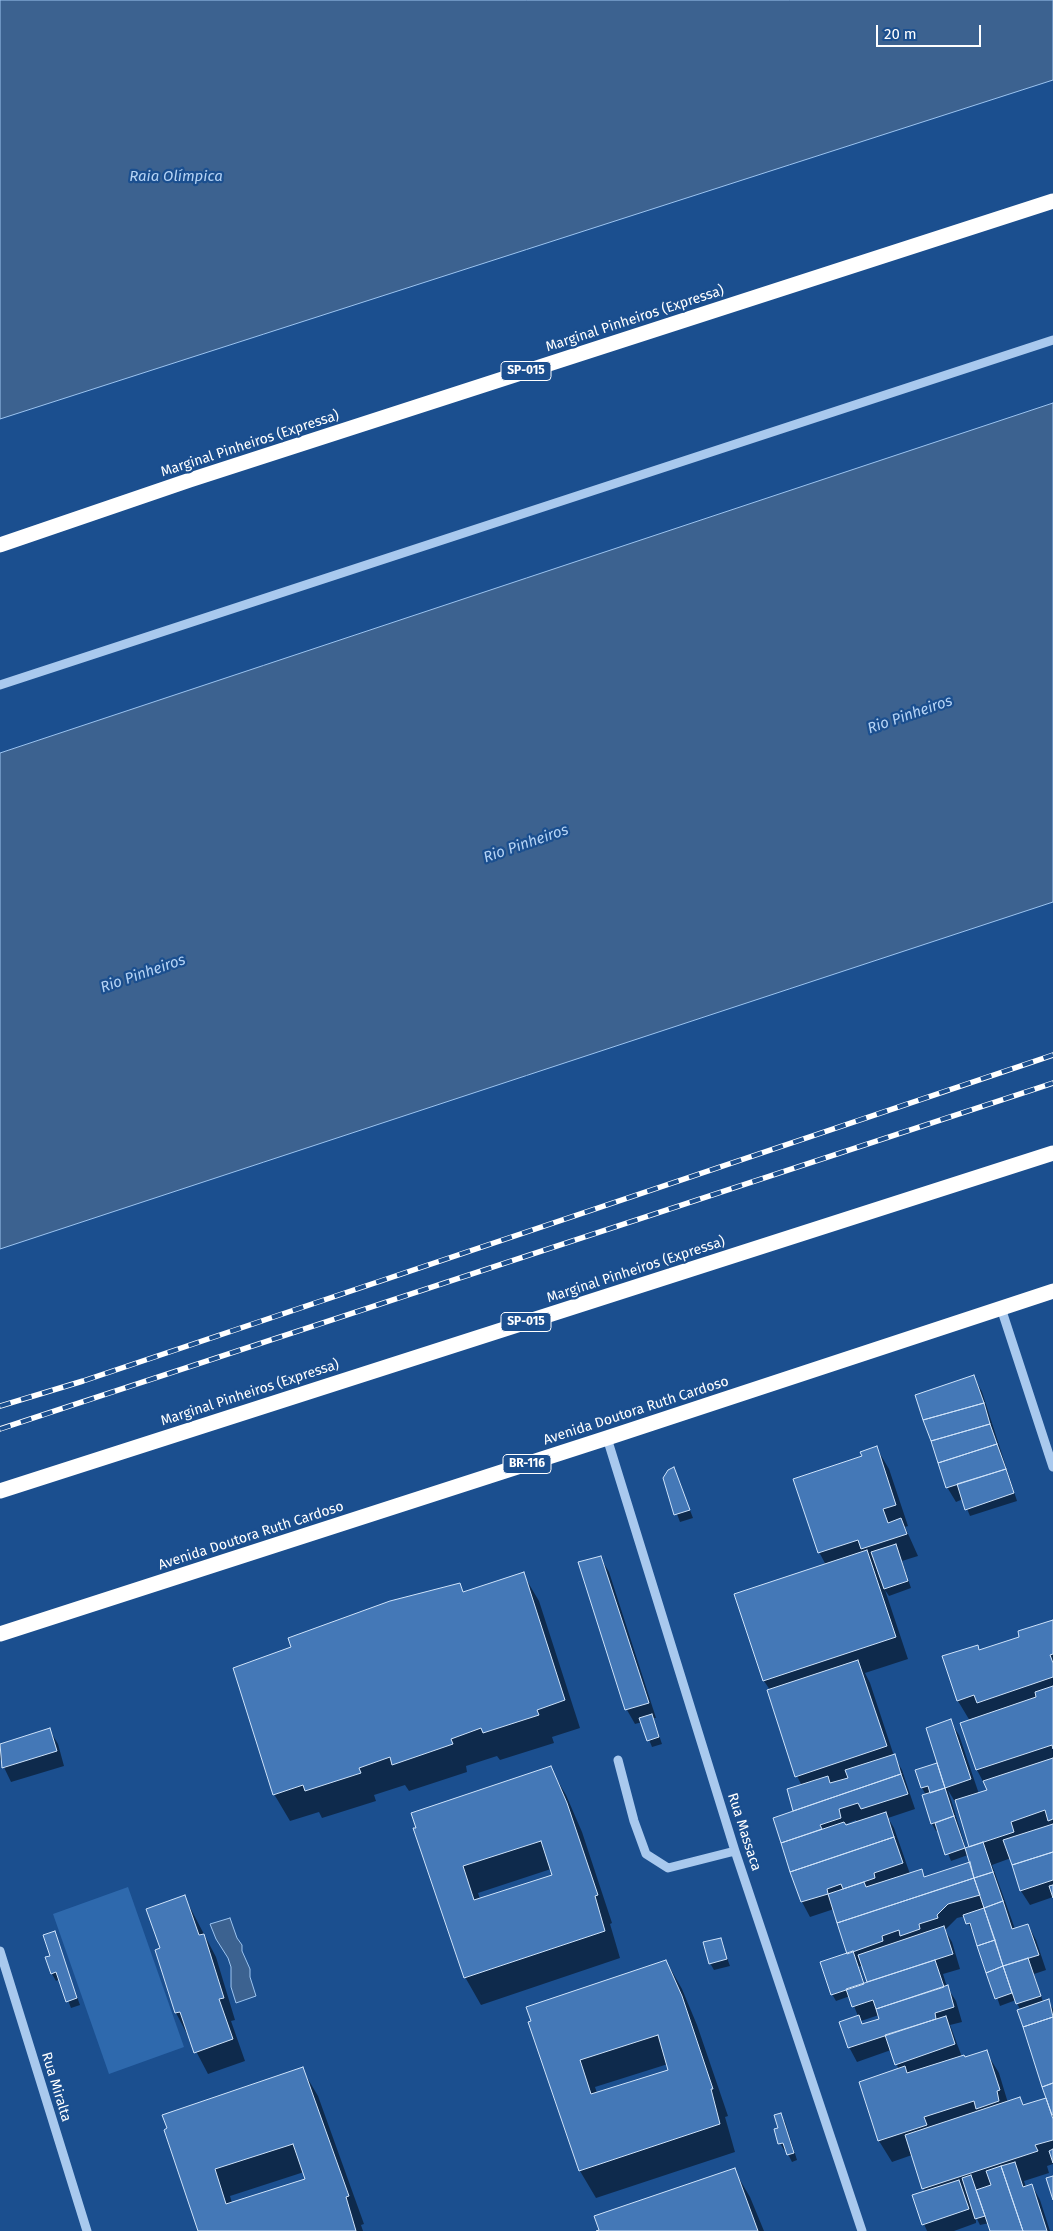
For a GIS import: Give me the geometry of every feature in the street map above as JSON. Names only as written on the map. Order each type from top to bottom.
[{"type":"highway","name":"Marginal Pinheiros (Expressa)","points":[[0,544],[190,480],[1053,201]]},
{"type":"highway","name":"Marginal Pinheiros (Expressa)","points":[[0,1491],[1053,1153]]},
{"type":"highway","name":"Avenida Doutora Ruth Cardoso","points":[[0,1634],[607,1438],[1053,1291]]},
{"type":"street","points":[[0,685],[1053,340]]},
{"type":"street","points":[[1001,1308],[1053,1467]]},
{"type":"street","name":"Rua Massaca","points":[[607,1438],[735,1850],[862,2231]]},
{"type":"street","points":[[618,1760],[634,1821],[646,1854],[668,1868],[735,1850]]},
{"type":"street","name":"Rua Miralta","points":[[0,1951],[87,2231]]},
{"type":"shaded area","points":[[128,1887],[184,2047],[109,2074],[53,1914]]},
{"type":"water","name":"Raia Olímpica","points":[[0,0],[1053,0],[1053,80],[0,419]]},
{"type":"water","name":"Rio Pinheiros","points":[[1053,403],[1053,902],[0,1249],[0,753]]},
{"type":"water","points":[[230,1918],[250,1969],[250,1977],[256,1996],[236,2003],[231,1987],[231,1967],[210,1924]]},
{"type":"building","points":[[974,1375],[984,1403],[923,1420],[915,1395]]},
{"type":"building","points":[[984,1403],[990,1424],[931,1441],[923,1420]]},
{"type":"building","points":[[990,1424],[997,1444],[938,1463],[931,1441]]},
{"type":"building","points":[[997,1444],[1006,1469],[946,1488],[938,1463]]},
{"type":"building","points":[[877,1446],[896,1505],[883,1509],[888,1523],[901,1518],[907,1534],[861,1549],[858,1540],[818,1553],[793,1479],[862,1456],[860,1452]]},
{"type":"building","points":[[674,1467],[690,1510],[674,1515],[663,1478],[668,1470]]},
{"type":"building","points":[[1006,1469],[1014,1493],[965,1510],[957,1484]]},
{"type":"building","points":[[896,1544],[908,1581],[884,1589],[871,1552]]},
{"type":"building","points":[[867,1550],[896,1637],[763,1681],[734,1594]]},
{"type":"building","points":[[601,1556],[649,1703],[625,1710],[578,1562]]},
{"type":"building","points":[[524,1572],[565,1700],[537,1710],[539,1715],[483,1733],[481,1728],[451,1739],[453,1744],[392,1765],[390,1757],[359,1768],[361,1773],[305,1791],[303,1785],[273,1795],[233,1668],[291,1647],[288,1638],[390,1601],[460,1583],[463,1592]]},
{"type":"building","points":[[1053,1620],[1053,1654],[1050,1655],[1053,1663],[1053,1677],[977,1703],[974,1695],[957,1701],[942,1656],[978,1645],[979,1650],[1019,1637],[1018,1631]]},
{"type":"building","points":[[858,1660],[887,1746],[795,1777],[767,1690]]},
{"type":"building","points":[[1053,1686],[1053,1749],[1052,1745],[976,1770],[960,1723],[1036,1697],[1035,1692]]},
{"type":"building","points":[[652,1714],[659,1737],[647,1741],[639,1718]]},
{"type":"building","points":[[951,1719],[971,1779],[945,1788],[926,1728]]},
{"type":"building","points":[[50,1728],[57,1751],[2,1768],[0,1744]]},
{"type":"building","points":[[895,1754],[901,1774],[793,1811],[787,1789],[828,1776],[830,1783],[848,1778],[845,1770]]},
{"type":"building","points":[[1053,1758],[1053,1819],[1048,1821],[1045,1810],[1011,1822],[1014,1832],[969,1847],[955,1800],[987,1790],[983,1781]]},
{"type":"building","points":[[937,1763],[945,1788],[930,1793],[928,1786],[921,1788],[915,1770]]},
{"type":"building","points":[[551,1766],[567,1803],[598,1895],[595,1896],[605,1931],[464,1978],[413,1828],[416,1828],[411,1813]],"holes":[[[541,1841],[552,1875],[474,1900],[463,1866]]]},
{"type":"building","points":[[901,1774],[908,1794],[861,1809],[858,1803],[839,1809],[841,1818],[820,1825],[822,1829],[781,1843],[773,1818]]},
{"type":"building","points":[[945,1788],[954,1816],[931,1824],[922,1795]]},
{"type":"building","points":[[886,1812],[894,1837],[790,1872],[781,1843],[844,1822],[846,1825]]},
{"type":"building","points":[[954,1816],[965,1848],[945,1855],[935,1823]]},
{"type":"building","points":[[1053,1824],[1053,1852],[1012,1865],[1003,1840]]},
{"type":"building","points":[[894,1837],[903,1863],[874,1873],[875,1878],[843,1889],[841,1884],[827,1889],[828,1894],[801,1902],[790,1872]]},
{"type":"building","points":[[983,1842],[993,1872],[974,1878],[965,1848]]},
{"type":"building","points":[[1053,1852],[1053,1880],[1020,1891],[1012,1865]]},
{"type":"building","points":[[970,1862],[974,1878],[837,1923],[828,1894],[864,1882],[866,1887],[922,1869],[924,1877]]},
{"type":"building","points":[[993,1872],[1003,1901],[984,1908],[974,1878]]},
{"type":"building","points":[[974,1878],[980,1895],[948,1904],[937,1915],[938,1918],[919,1924],[920,1929],[900,1936],[899,1930],[882,1936],[883,1941],[847,1954],[837,1923]]},
{"type":"building","points":[[1053,1885],[1053,1898],[1049,1886]]},
{"type":"building","points":[[185,1895],[199,1935],[204,1934],[224,1998],[219,1999],[233,2039],[194,2053],[180,2012],[175,2013],[155,1950],[160,1948],[146,1909]]},
{"type":"building","points":[[1003,1901],[1012,1929],[1028,1924],[1039,1955],[1003,1966],[984,1908]]},
{"type":"building","points":[[984,1908],[995,1940],[977,1946],[970,1923],[966,1924],[963,1915]]},
{"type":"building","points":[[944,1926],[953,1954],[867,1982],[858,1955]]},
{"type":"building","points":[[55,1931],[77,1998],[66,2002],[56,1972],[51,1974],[45,1957],[50,1956],[43,1935]]},
{"type":"building","points":[[721,1938],[727,1959],[709,1964],[703,1942]]},
{"type":"building","points":[[995,1940],[1003,1966],[986,1973],[977,1946]]},
{"type":"building","points":[[853,1951],[864,1984],[831,1995],[820,1962]]},
{"type":"building","points":[[1028,1958],[1041,1996],[1016,2004],[1003,1966]]},
{"type":"building","points":[[666,1960],[682,1996],[713,2089],[711,2089],[720,2124],[579,2171],[528,2022],[531,2021],[526,2007]],"holes":[[[658,2035],[668,2070],[591,2094],[580,2060]]]},
{"type":"building","points":[[935,1960],[944,1987],[876,2009],[873,2000],[852,2007],[846,1989]]},
{"type":"building","points":[[1003,1966],[1012,1993],[995,1999],[986,1973]]},
{"type":"building","points":[[948,1985],[954,2007],[935,2013],[936,2019],[848,2048],[839,2022],[859,2015],[862,2024],[879,2019],[876,2009]]},
{"type":"building","points":[[1049,1999],[1053,2017],[1023,2027],[1017,2010]]},
{"type":"building","points":[[946,2016],[955,2044],[895,2065],[885,2035]]},
{"type":"building","points":[[1053,2017],[1053,2083],[1042,2087],[1023,2027]]},
{"type":"building","points":[[987,2050],[1000,2090],[997,2091],[999,2101],[976,2109],[974,2101],[924,2117],[927,2125],[878,2141],[859,2082],[905,2066],[907,2073],[964,2055],[965,2057]]},
{"type":"building","points":[[303,2067],[349,2196],[346,2197],[356,2231],[198,2231],[164,2130],[167,2128],[162,2115]],"holes":[[[293,2144],[305,2179],[226,2204],[215,2169]]]},
{"type":"building","points":[[1053,2083],[1053,2115],[1052,2115],[1042,2087]]},
{"type":"building","points":[[1020,2097],[1023,2105],[1046,2098],[1053,2119],[1053,2140],[1035,2145],[1038,2151],[922,2189],[905,2135]]},
{"type":"building","points":[[781,2113],[794,2153],[787,2155],[783,2143],[778,2144],[774,2129],[778,2128],[774,2115]]},
{"type":"building","points":[[1053,2149],[1053,2163],[1049,2151]]},
{"type":"building","points":[[1015,2162],[1023,2187],[1032,2184],[1047,2231],[1023,2231],[1001,2166]]},
{"type":"building","points":[[1001,2166],[1023,2231],[990,2231],[976,2190],[991,2185],[986,2171]]},
{"type":"building","points":[[735,2168],[758,2231],[596,2231],[599,2230],[594,2216]]},
{"type":"building","points":[[971,2175],[985,2216],[975,2219],[962,2178]]},
{"type":"building","points":[[1053,2176],[1053,2200],[1046,2178]]},
{"type":"building","points":[[959,2180],[969,2209],[922,2225],[912,2195]]},
{"type":"railway","points":[[0,1406],[83,1381],[1053,1055]]},
{"type":"railway","points":[[0,1429],[1053,1083]]}]
